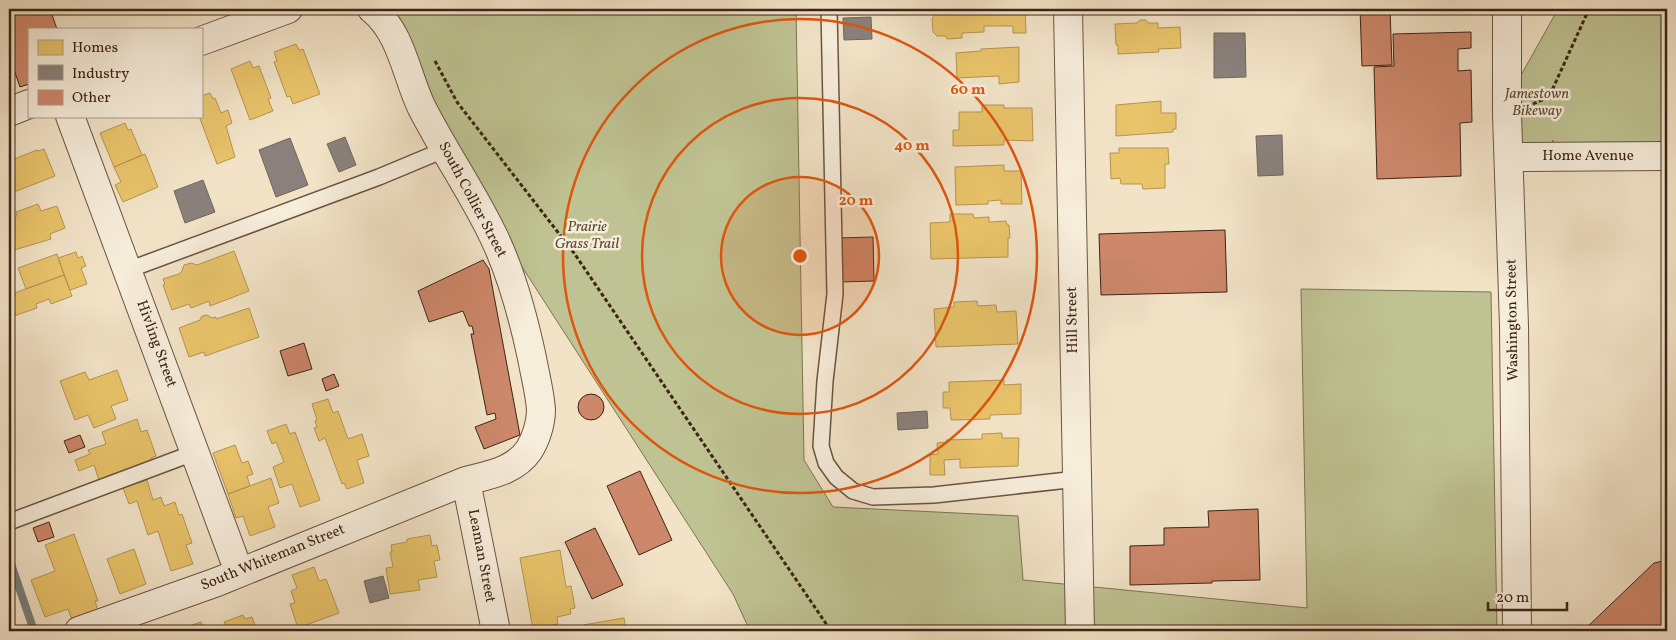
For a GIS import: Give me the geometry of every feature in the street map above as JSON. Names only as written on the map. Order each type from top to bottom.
[{"type":"street","points":[[202,40],[288,9]]},
{"type":"street","name":"South Collier Street","points":[[372,9],[387,24],[421,105],[493,234],[515,290],[536,376],[541,411],[539,424],[529,450],[517,463],[499,473],[466,481]]},
{"type":"street","name":"Hill Street","points":[[1068,9],[1080,631]]},
{"type":"street","name":"Washington Street","points":[[1507,9],[1507,115],[1510,157],[1517,631]]},
{"type":"street","points":[[9,112],[28,104]]},
{"type":"street","name":"Hivling Street","points":[[71,118],[240,572]]},
{"type":"street","name":"Home Avenue","points":[[1510,157],[1667,156]]},
{"type":"street","name":"South Whiteman Street","points":[[79,631],[217,582],[466,481]]},
{"type":"street","name":"Leaman Street","points":[[466,481],[496,631]]},
{"type":"lane","points":[[829,9],[835,294],[825,381],[821,446],[826,463],[836,477],[853,491],[873,497],[934,495],[1077,479]]},
{"type":"lane","points":[[128,270],[378,177],[446,149]]},
{"type":"lane","points":[[9,522],[196,452]]},
{"type":"path","points":[[1549,97],[1588,9]]},
{"type":"path","points":[[434,60],[457,102],[574,253],[831,631]]},
{"type":"green space","name":"Prairie Grass Trail","points":[[377,9],[796,9],[804,460],[833,507],[1018,516],[1023,580],[1307,608],[1301,289],[1491,292],[1497,631],[750,631],[733,594],[446,149]]},
{"type":"green space","name":"Jamestown Bikeway","points":[[1558,9],[1667,9],[1667,146],[1554,149],[1553,140],[1544,169],[1510,169],[1510,95]]},
{"type":"building: Homes","points":[[1025,9],[1026,33],[1013,33],[1013,26],[984,26],[984,32],[962,33],[962,38],[947,39],[946,36],[937,36],[933,32],[932,18],[936,14],[946,14],[946,10]]},
{"type":"building: Homes","points":[[1140,20],[1146,20],[1148,23],[1158,23],[1158,28],[1180,27],[1181,48],[1158,49],[1159,52],[1118,54],[1115,24],[1137,23]]},
{"type":"building: Homes","points":[[296,44],[299,50],[303,49],[320,94],[293,104],[290,96],[287,97],[274,62],[277,61],[274,52]]},
{"type":"building: Homes","points":[[1019,47],[1019,82],[999,84],[999,76],[957,78],[956,53],[981,51],[981,49]]},
{"type":"building: Homes","points":[[250,61],[253,68],[259,66],[271,98],[268,99],[273,111],[250,120],[231,69]]},
{"type":"building: Homes","points":[[210,93],[213,99],[215,98],[221,113],[228,110],[232,123],[226,126],[235,157],[217,164],[200,118],[202,118],[202,96]]},
{"type":"building: Homes","points":[[1161,101],[1161,113],[1176,113],[1176,129],[1173,129],[1173,132],[1116,136],[1116,105]]},
{"type":"building: Homes","points":[[982,105],[1004,105],[1004,108],[1032,108],[1033,141],[1004,140],[1004,145],[953,146],[953,130],[959,130],[959,112],[982,112]]},
{"type":"building: Homes","points":[[125,123],[128,130],[131,129],[142,155],[114,167],[100,133]]},
{"type":"building: Homes","points":[[1119,148],[1168,148],[1169,164],[1165,164],[1165,188],[1143,189],[1142,184],[1121,184],[1120,178],[1111,179],[1110,153],[1119,153]]},
{"type":"building: Homes","points":[[44,149],[55,176],[9,194],[9,161]]},
{"type":"building: Homes","points":[[145,154],[158,187],[123,202],[115,185],[121,182],[114,167]]},
{"type":"building: Homes","points":[[1004,165],[1004,171],[1021,171],[1022,204],[1001,204],[1001,200],[988,201],[988,204],[956,205],[955,167]]},
{"type":"building: Homes","points":[[38,204],[41,211],[57,206],[65,228],[50,234],[51,239],[11,251],[9,244],[9,219],[17,216],[16,212]]},
{"type":"building: Homes","points":[[950,214],[973,214],[974,218],[989,217],[989,222],[1006,221],[1007,225],[1009,225],[1010,238],[1008,238],[1008,257],[931,259],[930,223],[950,222]]},
{"type":"building: Homes","points":[[234,251],[249,291],[210,306],[209,301],[191,308],[189,304],[172,310],[163,285],[165,284],[163,279],[179,274],[184,265],[191,263],[197,265]]},
{"type":"building: Homes","points":[[76,252],[78,258],[82,256],[86,266],[81,268],[87,284],[70,290],[58,258]]},
{"type":"building: Homes","points":[[57,254],[64,275],[26,289],[18,268]]},
{"type":"building: Homes","points":[[64,275],[72,296],[51,304],[49,299],[36,304],[37,308],[14,316],[9,306],[9,295]]},
{"type":"building: Homes","points":[[977,301],[978,306],[996,305],[997,312],[1016,311],[1018,344],[936,347],[934,309],[954,307],[954,302]]},
{"type":"building: Homes","points":[[249,308],[259,337],[205,356],[204,352],[189,357],[179,328],[200,320],[202,316],[207,315],[212,318],[216,317],[216,319]]},
{"type":"building: Homes","points":[[117,370],[128,400],[111,406],[116,419],[94,428],[88,415],[75,420],[60,381],[85,372],[89,380]]},
{"type":"building: Homes","points":[[1004,380],[1004,385],[1021,384],[1021,414],[990,415],[990,419],[951,420],[950,408],[943,408],[943,392],[949,392],[949,382]]},
{"type":"building: Homes","points":[[328,399],[333,413],[338,411],[348,439],[362,434],[369,456],[357,460],[364,483],[347,489],[344,483],[342,484],[325,438],[319,441],[314,428],[317,427],[315,421],[317,420],[312,404]]},
{"type":"building: Homes","points":[[137,419],[141,432],[147,430],[156,456],[151,458],[153,464],[100,483],[94,465],[79,471],[75,460],[90,454],[88,450],[106,444],[102,432]]},
{"type":"building: Homes","points":[[286,424],[290,434],[295,432],[320,500],[300,507],[292,484],[280,488],[273,467],[284,462],[276,442],[272,444],[267,431]]},
{"type":"building: Homes","points":[[1002,433],[1002,438],[1019,438],[1018,466],[960,468],[960,459],[944,460],[945,475],[930,475],[930,455],[938,454],[937,443],[947,442],[946,440],[982,439],[982,434]]},
{"type":"building: Homes","points":[[235,445],[242,463],[248,461],[253,474],[247,476],[250,486],[228,494],[213,453]]},
{"type":"building: Homes","points":[[271,478],[279,503],[268,507],[275,527],[250,536],[243,516],[236,518],[228,494]]},
{"type":"building: Homes","points":[[147,480],[153,500],[161,497],[164,506],[175,502],[179,515],[182,514],[192,543],[186,545],[193,564],[171,571],[158,531],[148,535],[137,501],[129,504],[123,488]]},
{"type":"building: Homes","points":[[74,534],[98,601],[95,601],[98,611],[72,620],[68,609],[45,617],[31,580],[55,571],[45,545]]},
{"type":"building: Homes","points":[[430,535],[432,546],[437,545],[440,560],[434,561],[437,577],[418,580],[420,590],[390,594],[386,568],[393,567],[390,552],[392,552],[391,545],[407,542],[407,539]]},
{"type":"building: Homes","points":[[134,549],[146,584],[120,594],[107,559]]},
{"type":"building: Homes","points":[[560,550],[566,587],[571,586],[575,608],[570,609],[571,614],[557,617],[558,624],[533,629],[520,558]]},
{"type":"building: Homes","points":[[314,567],[319,581],[326,579],[339,613],[298,628],[290,604],[295,603],[291,591],[297,588],[292,575]]},
{"type":"building: Homes","points":[[243,615],[245,619],[252,617],[257,631],[228,631],[224,622]]},
{"type":"building: Homes","points":[[624,618],[626,631],[584,631],[583,625]]},
{"type":"building: Homes","points":[[201,622],[205,631],[191,631],[189,626]]},
{"type":"building: Industry","points":[[871,17],[872,39],[844,40],[843,18]]},
{"type":"building: Industry","points":[[1214,33],[1245,33],[1246,77],[1214,78]]},
{"type":"building: Industry","points":[[1282,135],[1283,175],[1258,176],[1256,136]]},
{"type":"building: Industry","points":[[345,137],[356,165],[339,172],[327,144]]},
{"type":"building: Industry","points":[[290,138],[308,185],[276,197],[259,150]]},
{"type":"building: Industry","points":[[203,180],[215,212],[185,223],[174,191]]},
{"type":"building: Industry","points":[[927,411],[928,428],[898,430],[897,413]]},
{"type":"building: Industry","points":[[383,576],[389,598],[370,603],[364,581]]},
{"type":"building: Other","points":[[9,9],[50,9],[57,28],[28,28],[28,84],[20,87],[9,55]]},
{"type":"building: Other","points":[[1360,9],[1390,9],[1392,65],[1362,66]]},
{"type":"building: Other","points":[[1471,32],[1471,48],[1458,49],[1458,71],[1471,70],[1472,122],[1460,123],[1461,176],[1377,179],[1374,67],[1394,66],[1393,34]]},
{"type":"building: Other","points":[[1225,230],[1227,292],[1101,295],[1099,234]]},
{"type":"building: Other","points":[[873,237],[874,281],[839,282],[838,238]]},
{"type":"building: Other","points":[[483,260],[489,269],[520,435],[484,449],[475,427],[496,419],[495,413],[487,415],[471,334],[474,334],[472,326],[469,326],[463,311],[429,322],[418,291]]},
{"type":"building: Other","points":[[304,343],[312,369],[288,376],[280,351]]},
{"type":"building: Other","points":[[334,374],[339,386],[326,391],[322,379]]},
{"type":"building: Other","points":[[591,394],[600,398],[604,407],[600,416],[591,420],[582,416],[578,407],[582,398]]},
{"type":"building: Other","points":[[80,435],[85,447],[69,453],[64,441]]},
{"type":"building: Other","points":[[640,471],[672,540],[639,555],[607,486]]},
{"type":"building: Other","points":[[1258,509],[1260,580],[1130,585],[1130,546],[1164,545],[1164,528],[1209,527],[1208,511]]},
{"type":"building: Other","points":[[49,522],[54,537],[38,542],[33,528]]},
{"type":"building: Other","points":[[595,528],[623,585],[592,599],[565,542]]},
{"type":"building: Other","points":[[1667,560],[1667,631],[1583,631],[1654,563]]},
{"type":"waterway","points":[[9,558],[34,631]]}]
